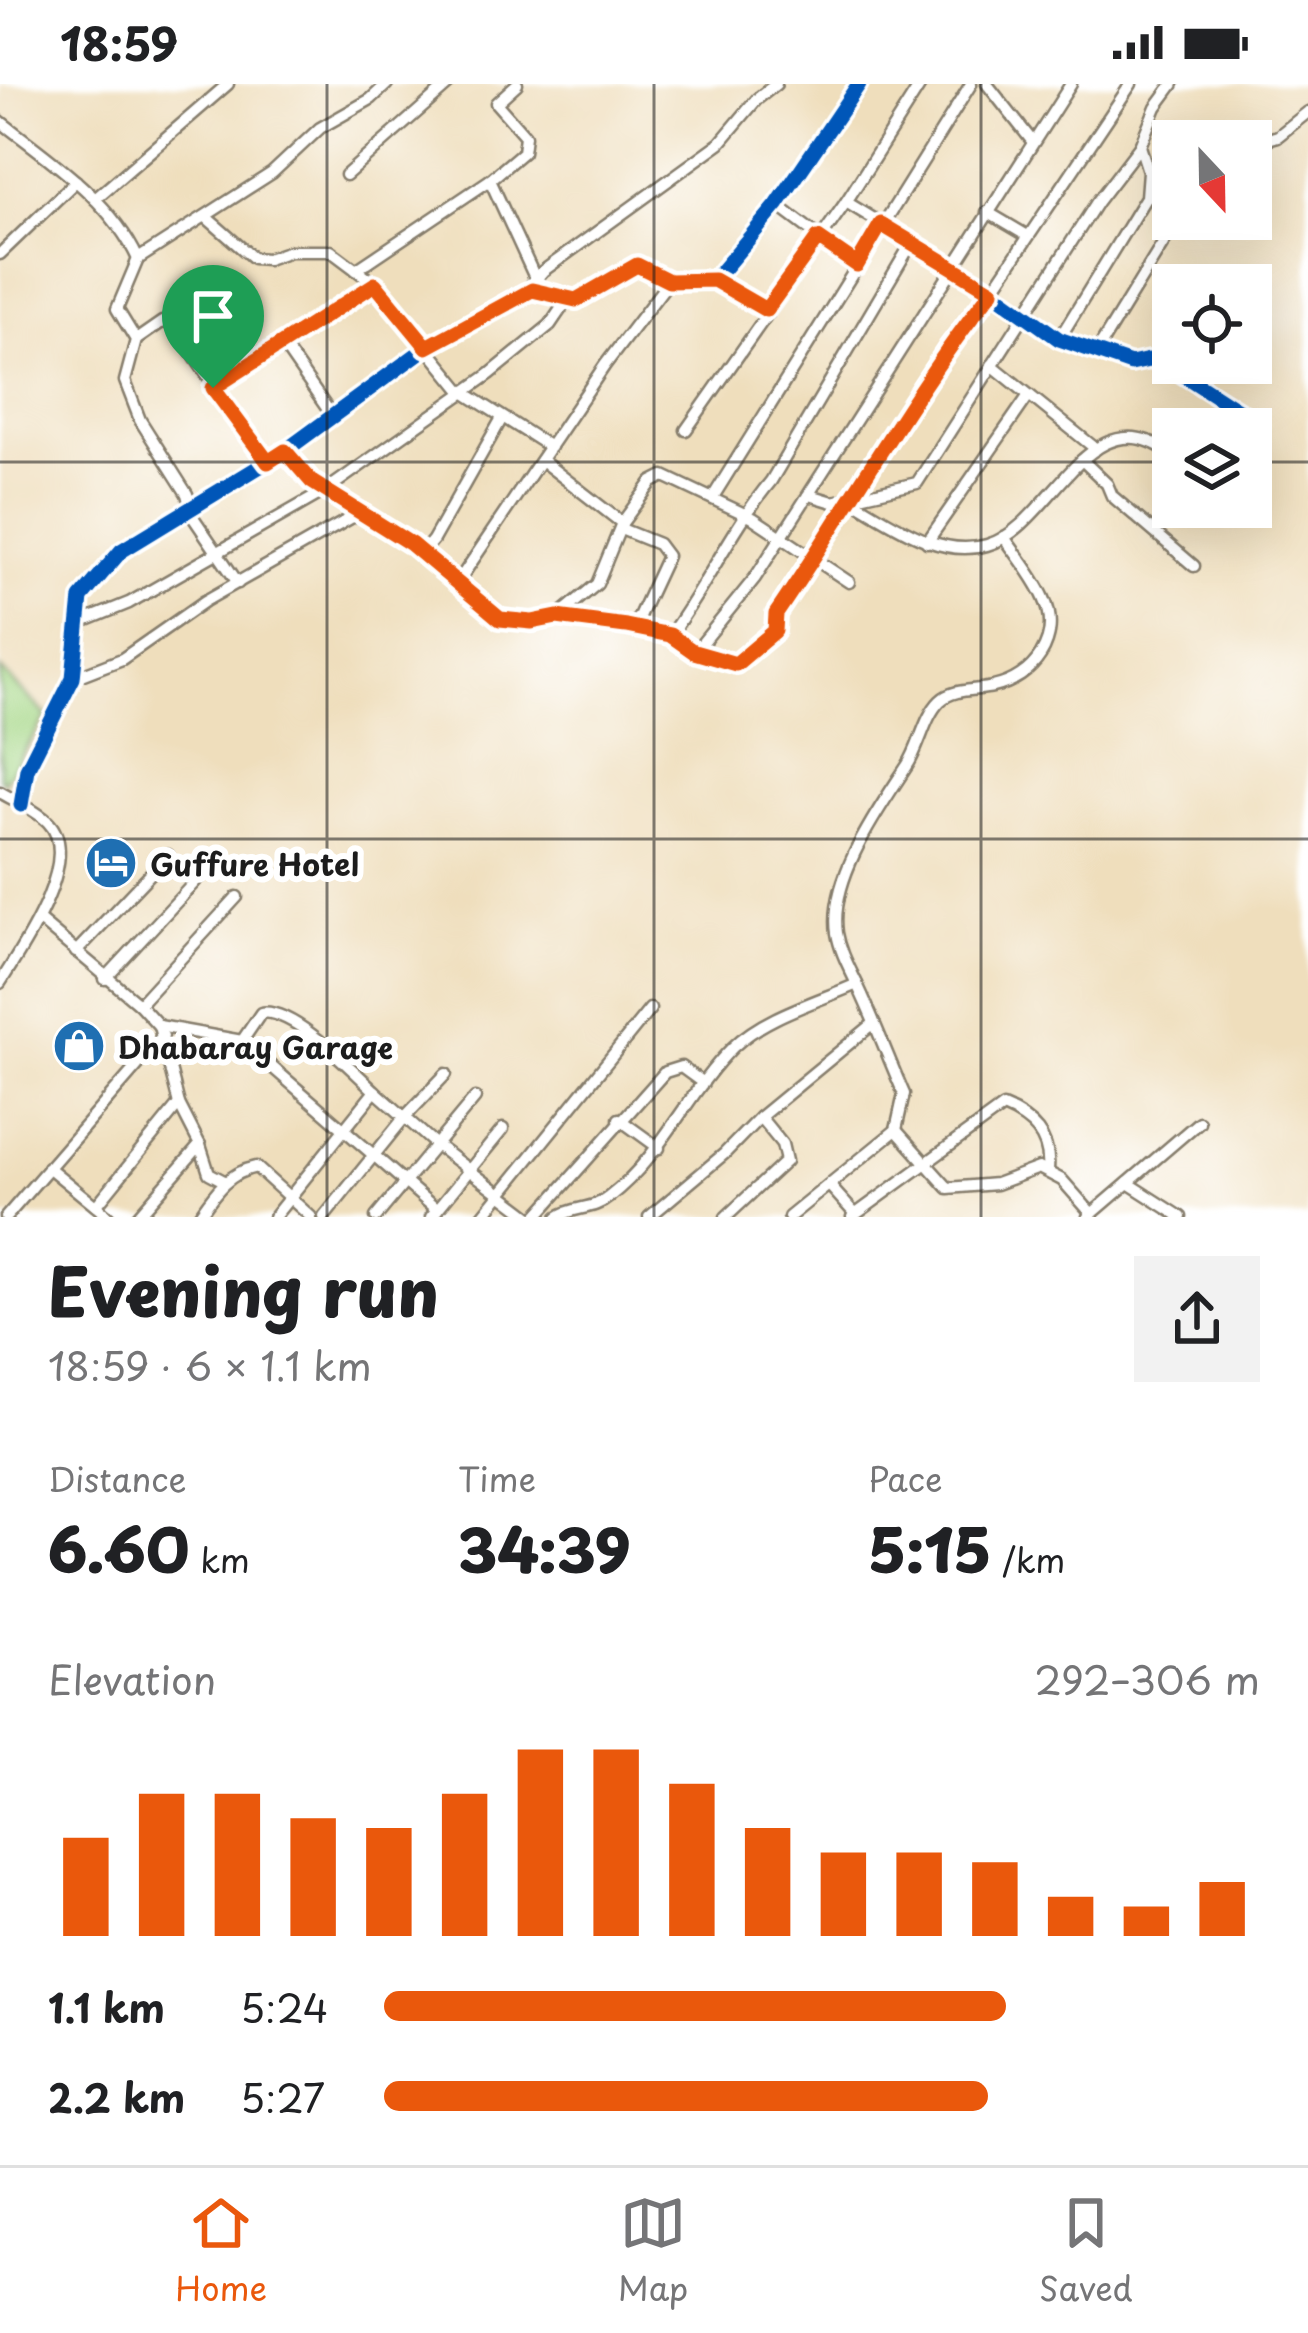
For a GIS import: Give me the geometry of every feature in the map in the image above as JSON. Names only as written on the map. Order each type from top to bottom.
[{"type":"street","points":[[95,199],[228,84]]},
{"type":"street","points":[[136,340],[117,308],[138,259],[272,173],[320,128],[371,100],[387,84]]},
{"type":"street","points":[[346,175],[449,84]]},
{"type":"street","points":[[356,270],[490,180],[523,152],[525,136],[496,103],[517,84]]},
{"type":"street","points":[[525,292],[720,143],[776,84]]},
{"type":"street","points":[[714,280],[777,205],[859,84]]},
{"type":"street","points":[[686,430],[846,202],[921,84]]},
{"type":"street","points":[[713,497],[970,84]]},
{"type":"street","points":[[987,84],[1032,141]]},
{"type":"street","points":[[694,652],[755,578],[810,496],[1071,84]]},
{"type":"street","points":[[285,451],[312,482],[422,553],[500,619],[532,622],[557,617],[634,627],[670,635],[694,652],[728,664],[748,657],[775,631],[776,614],[947,347],[992,291],[1131,84]]},
{"type":"street","points":[[810,496],[820,502],[850,500],[917,483],[1097,202],[1140,146],[1156,107],[1174,84]]},
{"type":"street","points":[[1272,138],[1308,112]]},
{"type":"street","points":[[0,122],[95,199],[138,259]]},
{"type":"street","points":[[1059,339],[1146,197],[1148,171],[1140,146]]},
{"type":"street","points":[[490,180],[536,280]]},
{"type":"street","points":[[0,254],[76,181]]},
{"type":"street","points":[[846,202],[955,266],[1059,339],[1131,364],[1149,360],[1168,365],[1234,408]]},
{"type":"street","points":[[777,205],[857,265]]},
{"type":"street","points":[[987,212],[1026,235]]},
{"type":"street","points":[[206,217],[253,258],[323,249],[356,270],[375,284],[462,391],[550,447]]},
{"type":"street","points":[[1097,351],[1165,240]]},
{"type":"street","points":[[670,635],[703,590],[744,513],[771,481],[911,244]]},
{"type":"street","points":[[20,805],[27,770],[73,678],[81,598],[110,562],[189,506],[285,451],[427,347],[525,292],[540,289],[567,300],[587,296],[637,265],[669,281],[714,280],[766,310]]},
{"type":"street","points":[[456,584],[669,281]]},
{"type":"street","points":[[213,388],[375,284]]},
{"type":"street","points":[[77,624],[128,603],[325,490],[550,325],[567,300]]},
{"type":"street","points":[[238,583],[140,419],[125,381],[136,340],[167,322],[268,462]]},
{"type":"street","points":[[283,345],[333,417]]},
{"type":"street","points":[[992,365],[1096,449]]},
{"type":"street","points":[[928,542],[1029,395]]},
{"type":"street","points":[[422,553],[502,418]]},
{"type":"street","points":[[850,500],[928,542],[987,545],[1030,521],[1052,489],[1096,449],[1127,438],[1152,443]]},
{"type":"street","points":[[541,460],[621,526],[658,544],[668,556],[634,627]]},
{"type":"street","points":[[1082,460],[1107,484],[1112,496],[1194,566]]},
{"type":"street","points":[[557,617],[592,591],[621,526],[661,476],[744,513],[849,582]]},
{"type":"street","points":[[73,678],[122,659],[238,583],[363,511]]},
{"type":"street","points":[[789,1217],[896,1130],[904,1094],[847,965],[836,922],[843,885],[875,809],[917,750],[940,700],[957,692],[997,687],[1018,677],[1036,665],[1047,644],[1046,602],[1004,537]]},
{"type":"street","points":[[0,792],[49,823],[58,842],[58,862],[39,920],[0,983]]},
{"type":"street","points":[[76,952],[168,855]]},
{"type":"street","points":[[105,979],[205,871]]},
{"type":"street","points":[[139,1004],[237,897]]},
{"type":"street","points":[[39,920],[139,1004],[161,1031],[178,1104],[200,1144],[209,1173],[224,1181]]},
{"type":"street","points":[[558,1217],[604,1202],[659,1148],[736,1044],[761,1026],[857,984]]},
{"type":"street","points":[[482,1217],[650,1009]]},
{"type":"street","points":[[242,1041],[261,1012],[275,1012],[308,1032],[436,1145],[534,1217],[670,1068],[681,1067],[703,1083]]},
{"type":"street","points":[[654,1216],[760,1117],[873,1024]]},
{"type":"street","points":[[161,1031],[242,1041],[434,1214],[503,1129]]},
{"type":"street","points":[[6,1217],[161,1031]]},
{"type":"street","points":[[325,1217],[404,1118],[446,1074]]},
{"type":"street","points":[[274,1217],[375,1090]]},
{"type":"street","points":[[376,1217],[476,1099]]},
{"type":"street","points":[[96,1206],[178,1104]]},
{"type":"street","points":[[829,1185],[853,1216],[1003,1107],[1044,1135],[1048,1170]]},
{"type":"street","points":[[726,1217],[786,1161],[782,1144],[760,1117]]},
{"type":"street","points":[[619,1120],[659,1148]]},
{"type":"street","points":[[896,1130],[948,1188],[996,1184],[1040,1168],[1048,1170],[1090,1215],[1199,1122]]},
{"type":"street","points":[[137,1217],[200,1144]]},
{"type":"street","points":[[48,1167],[109,1217]]},
{"type":"street","points":[[198,1217],[224,1181],[256,1168],[311,1217]]},
{"type":"street","points":[[1128,1184],[1181,1217]]},
{"type":"green space","points":[[0,669],[47,716],[4,782],[0,779]]},
{"type":"cycle path","points":[[21,805],[27,769],[73,678],[81,598],[121,551],[285,451],[427,347],[525,292],[540,289],[576,300],[637,265],[669,281],[714,280],[777,205],[859,84]]},
{"type":"cycle path","points":[[285,451],[312,482],[411,544],[500,618],[532,623],[557,617],[626,626],[670,635],[695,652],[736,664],[775,631],[776,614],[948,347],[992,291],[1059,339],[1131,364],[1149,360],[1168,365],[1235,408]]},
{"type":"place","name":"Guffure Hotel","points":[[111,863]]},
{"type":"place","name":"Dhabaray Garage","points":[[79,1046]]},
{"type":"route","points":[[881,224],[992,291],[947,347],[776,614],[775,631],[736,664],[694,652],[670,635],[626,626],[557,617],[532,622],[500,619],[411,544],[312,482],[285,451],[268,462],[213,388],[375,284],[427,347],[525,292],[540,289],[576,300],[637,265],[669,281],[714,280],[766,310],[818,238],[857,265],[881,224]]}]
